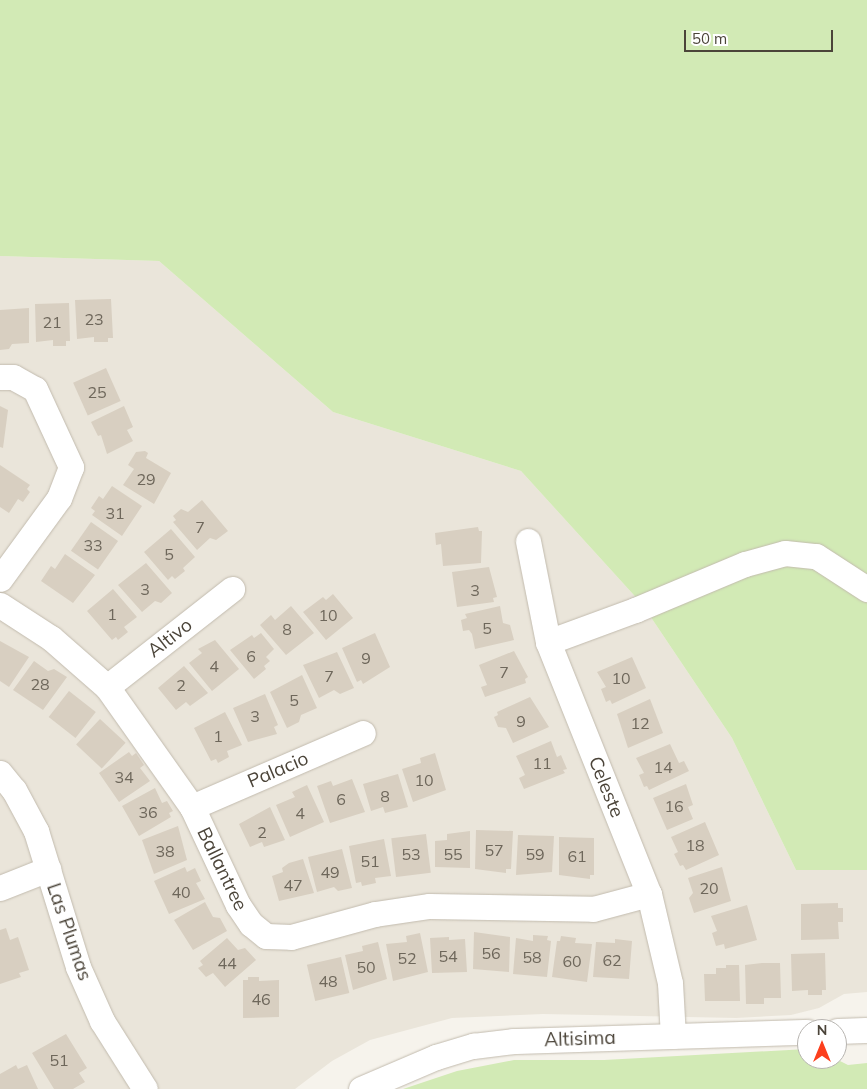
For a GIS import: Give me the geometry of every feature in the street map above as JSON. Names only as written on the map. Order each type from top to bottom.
[{"type":"street","points":[[0,378],[12,377],[35,389],[71,467],[59,498],[0,579]]},
{"type":"street","name":"Celeste","points":[[528,541],[548,642],[649,894],[670,983],[673,1036]]},
{"type":"street","points":[[548,642],[635,610],[745,564],[785,553],[816,556],[867,589]]},
{"type":"street","name":"Altivo","points":[[107,687],[232,589]]},
{"type":"street","name":"Ballantree","points":[[0,605],[51,638],[107,687],[192,807],[238,905],[251,924],[266,936],[291,936],[374,914],[429,906],[497,905],[555,910],[593,909],[649,894]]},
{"type":"street","name":"Palacio","points":[[192,807],[364,733]]},
{"type":"street","name":"Las Plumas","points":[[0,772],[14,790],[36,831],[78,966],[102,1020],[144,1089]]},
{"type":"street","points":[[0,888],[48,869]]},
{"type":"street","points":[[847,1031],[866,1030]]},
{"type":"street","name":"Altisima","points":[[361,1089],[436,1057],[473,1046],[513,1041],[797,1032]]},
{"type":"shaded area","points":[[0,256],[159,261],[333,412],[521,471],[642,604],[732,738],[796,870],[867,870],[867,992],[844,994],[819,1008],[791,1015],[736,1018],[543,1014],[452,1018],[370,1040],[332,1061],[295,1089],[0,1089]]},
{"type":"green space","points":[[0,0],[867,0],[867,870],[796,870],[732,738],[642,604],[521,471],[333,412],[159,261],[0,256]]},
{"type":"green space","points":[[797,1050],[797,1069],[847,1069],[847,1064],[867,1063],[867,1089],[403,1089],[457,1071],[514,1060],[604,1060]]},
{"type":"building","points":[[111,299],[113,338],[108,338],[108,342],[94,342],[94,337],[77,339],[75,300]]},
{"type":"building","points":[[69,303],[70,341],[66,341],[66,346],[53,346],[53,340],[36,342],[35,304]]},
{"type":"building","points":[[29,308],[29,343],[12,344],[9,349],[0,350],[0,310]]},
{"type":"building","points":[[106,368],[121,401],[88,416],[73,383]]},
{"type":"building","points":[[0,406],[8,410],[3,448],[0,447]]},
{"type":"building","points":[[124,406],[133,427],[127,430],[133,441],[107,454],[101,435],[98,436],[91,422]]},
{"type":"building","points":[[145,451],[148,453],[146,458],[171,473],[154,504],[123,485],[134,469],[128,465],[136,452]]},
{"type":"building","points":[[0,465],[30,485],[27,489],[30,492],[23,502],[18,499],[9,513],[0,507]]},
{"type":"building","points":[[112,486],[142,506],[122,536],[92,515],[95,511],[91,508],[99,496],[103,499]]},
{"type":"building","points":[[202,500],[228,531],[216,540],[210,538],[197,550],[173,522],[176,520],[173,516],[181,509],[188,512]]},
{"type":"building","points":[[91,522],[118,541],[98,570],[71,551]]},
{"type":"building","points":[[478,527],[479,531],[482,531],[481,563],[443,566],[441,544],[436,545],[435,533]]},
{"type":"building","points":[[171,529],[195,557],[183,568],[185,571],[175,579],[172,576],[168,580],[144,552]]},
{"type":"building","points":[[65,554],[95,575],[73,603],[41,581],[51,566],[55,569]]},
{"type":"building","points":[[146,563],[172,593],[161,603],[155,601],[142,612],[118,585]]},
{"type":"building","points":[[489,567],[497,597],[493,598],[494,602],[457,607],[452,572]]},
{"type":"building","points":[[113,589],[137,617],[124,627],[128,632],[118,640],[116,637],[112,640],[87,611]]},
{"type":"building","points":[[333,594],[353,618],[326,640],[303,612],[323,597],[326,600]]},
{"type":"building","points":[[291,606],[314,633],[286,655],[260,625],[271,615],[275,620]]},
{"type":"building","points":[[500,606],[503,623],[510,625],[514,640],[475,649],[472,634],[469,630],[463,631],[461,620],[467,618],[465,614]]},
{"type":"building","points":[[261,633],[274,649],[266,657],[270,661],[264,666],[266,669],[254,679],[230,650],[252,635],[254,638]]},
{"type":"building","points":[[375,633],[390,667],[363,684],[361,680],[357,682],[342,648]]},
{"type":"building","points":[[215,640],[239,669],[212,691],[189,663],[202,653],[198,649]]},
{"type":"building","points":[[0,641],[29,657],[9,687],[0,681]]},
{"type":"building","points":[[514,651],[528,677],[525,679],[526,683],[485,697],[481,687],[487,685],[479,665]]},
{"type":"building","points":[[337,652],[354,688],[340,694],[334,690],[319,698],[303,665]]},
{"type":"building","points":[[632,657],[646,688],[612,704],[610,700],[606,702],[601,689],[606,687],[597,672]]},
{"type":"building","points":[[34,661],[48,671],[54,669],[67,677],[43,710],[13,690]]},
{"type":"building","points":[[184,666],[208,693],[190,706],[186,702],[176,710],[158,688]]},
{"type":"building","points":[[302,675],[317,708],[301,715],[299,722],[287,728],[270,692]]},
{"type":"building","points":[[69,691],[96,712],[75,738],[49,717]]},
{"type":"building","points":[[265,694],[278,725],[274,727],[277,734],[248,742],[233,708]]},
{"type":"building","points":[[530,697],[549,727],[513,743],[506,728],[498,727],[494,717],[498,715],[497,712]]},
{"type":"building","points":[[650,699],[663,733],[628,748],[617,714]]},
{"type":"building","points":[[225,712],[242,745],[227,751],[229,757],[218,763],[216,759],[211,761],[194,728]]},
{"type":"building","points":[[100,719],[126,743],[102,768],[76,745]]},
{"type":"building","points":[[551,741],[557,757],[561,755],[567,769],[563,770],[565,773],[524,789],[519,778],[525,775],[516,756]]},
{"type":"building","points":[[670,744],[679,763],[684,761],[689,771],[649,790],[647,786],[644,787],[639,775],[644,773],[636,758]]},
{"type":"building","points":[[129,752],[132,756],[136,753],[144,765],[140,768],[150,781],[119,802],[99,773]]},
{"type":"building","points":[[435,753],[446,790],[413,802],[402,769],[421,763],[420,758]]},
{"type":"building","points":[[398,774],[408,807],[385,813],[383,807],[371,811],[363,784]]},
{"type":"building","points":[[352,779],[365,812],[330,823],[317,786],[331,781],[333,786]]},
{"type":"building","points":[[686,784],[693,805],[688,807],[693,819],[667,830],[653,798]]},
{"type":"building","points":[[307,785],[324,822],[290,837],[276,805],[295,797],[292,792]]},
{"type":"building","points":[[155,788],[162,803],[167,801],[173,811],[169,813],[171,817],[139,836],[122,806]]},
{"type":"building","points":[[270,807],[285,840],[264,847],[262,842],[250,847],[239,824]]},
{"type":"building","points":[[705,822],[719,855],[686,870],[683,865],[680,866],[674,854],[678,852],[671,837]]},
{"type":"building","points":[[178,826],[187,860],[154,874],[142,840]]},
{"type":"building","points":[[476,830],[513,831],[511,869],[506,869],[506,873],[475,869]]},
{"type":"building","points":[[470,831],[470,868],[435,867],[435,841],[447,840],[447,834]]},
{"type":"building","points":[[426,834],[431,873],[396,877],[391,838]]},
{"type":"building","points":[[518,835],[554,836],[552,872],[516,875]]},
{"type":"building","points":[[559,837],[594,838],[594,875],[590,875],[590,879],[559,875]]},
{"type":"building","points":[[384,839],[391,876],[375,878],[376,883],[362,886],[361,882],[356,883],[349,846]]},
{"type":"building","points":[[342,849],[352,888],[338,891],[334,887],[317,892],[308,857]]},
{"type":"building","points":[[303,859],[314,893],[279,901],[272,876],[283,872],[282,868],[289,863]]},
{"type":"building","points":[[185,867],[187,872],[195,868],[201,881],[196,883],[205,899],[169,914],[154,881]]},
{"type":"building","points":[[722,867],[731,901],[694,913],[689,898],[693,893],[688,878]]},
{"type":"building","points":[[205,902],[213,917],[220,918],[227,931],[193,950],[174,920]]},
{"type":"building","points":[[838,903],[838,908],[843,908],[843,922],[838,922],[839,939],[801,940],[801,904]]},
{"type":"building","points":[[747,905],[757,940],[725,949],[724,944],[716,946],[712,933],[717,931],[711,916]]},
{"type":"building","points":[[6,928],[10,940],[18,937],[29,970],[19,973],[21,977],[0,984],[0,930]]},
{"type":"building","points":[[474,932],[510,937],[509,972],[473,969]]},
{"type":"building","points":[[420,933],[428,972],[393,981],[386,944],[407,942],[406,936]]},
{"type":"building","points":[[533,935],[548,936],[547,940],[551,941],[547,977],[513,974],[516,938],[533,941]]},
{"type":"building","points":[[561,936],[576,938],[575,943],[592,944],[587,982],[552,977],[557,941],[560,941]]},
{"type":"building","points":[[449,937],[449,940],[465,939],[467,972],[432,973],[430,938]]},
{"type":"building","points":[[227,938],[238,950],[245,948],[256,960],[225,987],[213,973],[206,977],[198,968],[203,965],[200,961]]},
{"type":"building","points":[[615,939],[632,941],[629,979],[593,977],[596,942],[615,943]]},
{"type":"building","points":[[378,942],[387,979],[353,990],[345,955],[363,951],[362,946]]},
{"type":"building","points":[[825,953],[826,990],[822,990],[822,995],[808,995],[808,990],[792,991],[791,954]]},
{"type":"building","points":[[341,957],[349,993],[315,1001],[307,965]]},
{"type":"building","points":[[780,963],[781,998],[764,998],[764,1004],[746,1004],[745,965]]},
{"type":"building","points":[[726,965],[739,965],[740,1001],[705,1001],[704,974],[716,974],[716,968],[726,968]]},
{"type":"building","points":[[248,977],[259,977],[259,981],[279,980],[279,1017],[243,1018],[243,980],[248,980]]},
{"type":"building","points":[[66,1034],[87,1068],[79,1073],[85,1082],[73,1089],[54,1089],[32,1053]]},
{"type":"building","points":[[16,1065],[18,1069],[27,1065],[38,1089],[0,1089],[0,1074]]}]
